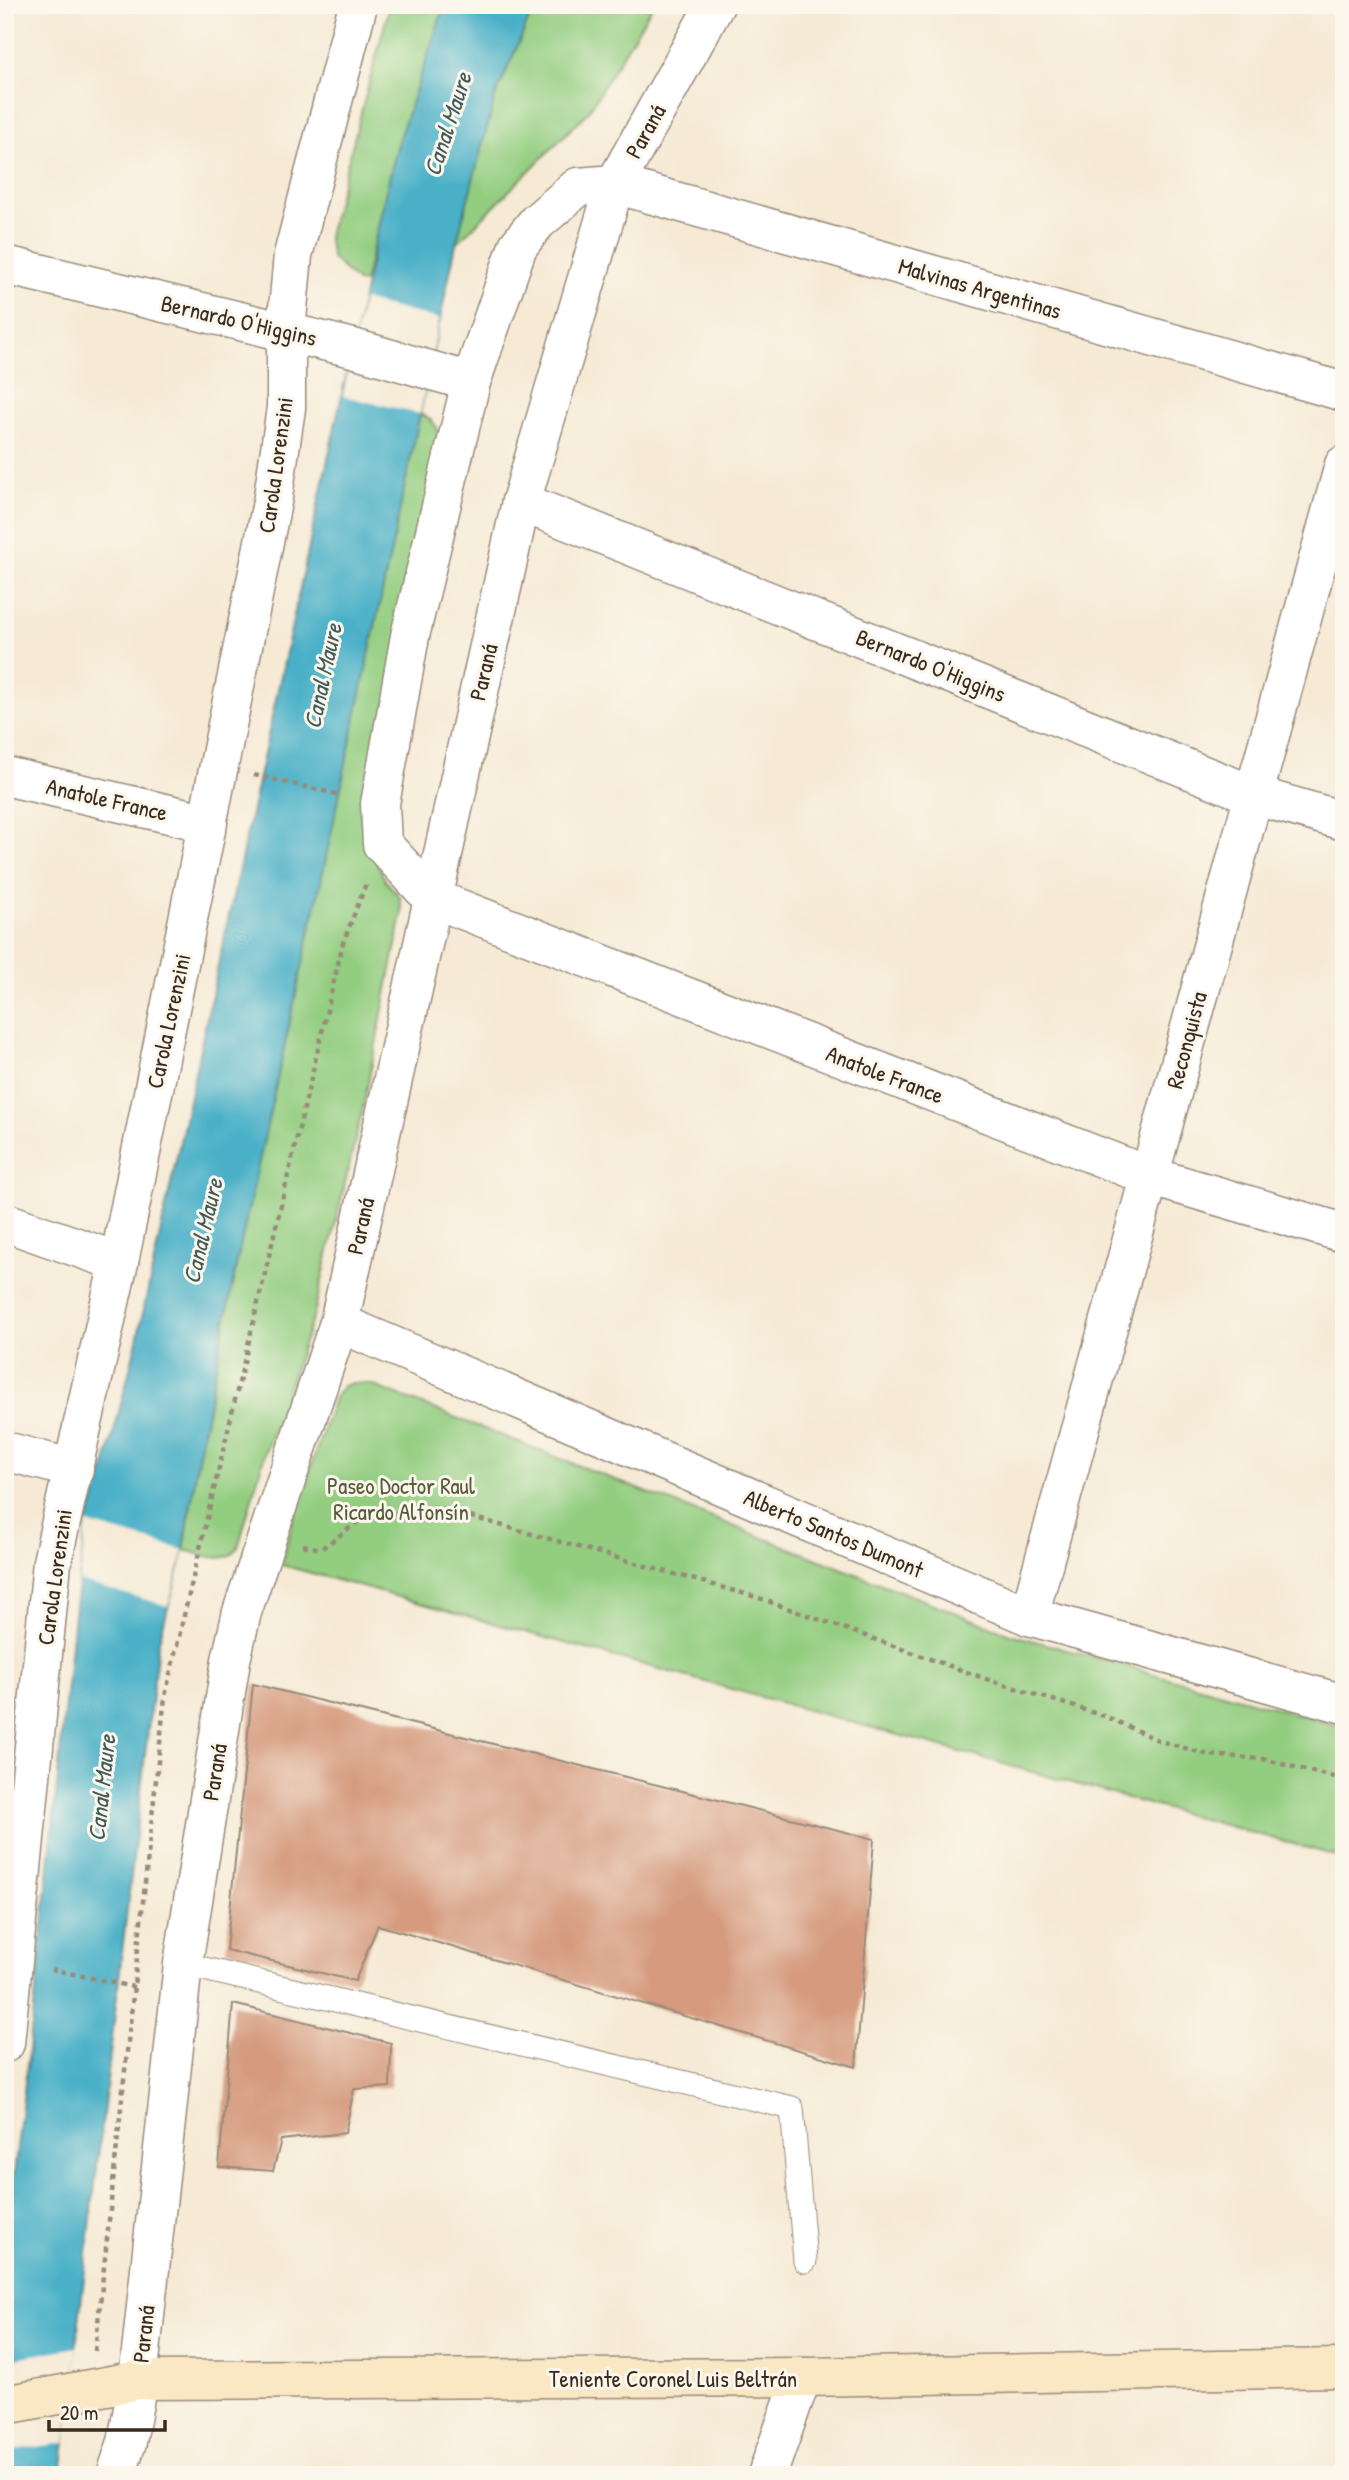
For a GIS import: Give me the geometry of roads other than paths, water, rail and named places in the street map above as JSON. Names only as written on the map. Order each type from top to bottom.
[{"type":"main road","name":"Teniente Coronel Luis Beltrán","points":[[5,2405],[138,2380],[802,2377],[1344,2368]]},
{"type":"street","name":"Carola Lorenzini","points":[[5,2043],[11,1933],[52,1562],[119,1262],[273,497],[286,408],[286,331],[293,255],[358,5]]},
{"type":"street","name":"Paraná","points":[[116,2475],[127,2442],[138,2380],[183,1964],[231,1660],[242,1612],[339,1323],[521,502],[615,184],[715,5]]},
{"type":"street","points":[[432,898],[382,844],[380,804],[410,636],[471,382],[518,246],[537,222],[578,187],[615,184]]},
{"type":"street","name":"Malvinas Argentinas","points":[[615,184],[1344,392]]},
{"type":"street","name":"Bernardo O'Higgins","points":[[5,265],[286,331],[471,382]]},
{"type":"street","name":"Reconquista","points":[[1029,1616],[1344,465]]},
{"type":"street","name":"Bernardo O'Higgins","points":[[521,502],[1253,795],[1344,821]]},
{"type":"street","name":"Anatole France","points":[[5,776],[208,823]]},
{"type":"street","name":"Anatole France","points":[[432,898],[1149,1176],[1344,1233]]},
{"type":"street","points":[[5,1222],[119,1262]]},
{"type":"street","name":"Alberto Santos Dumont","points":[[339,1323],[1029,1616],[1344,1704]]},
{"type":"street","points":[[5,1451],[74,1469]]},
{"type":"street","points":[[767,2475],[802,2377]]},
{"type":"lane","points":[[183,1964],[792,2108],[805,2261]]},
{"type":"water","name":"Canal Maure","points":[[445,5],[535,5],[495,97],[456,244],[320,886],[237,1261],[199,1451],[184,1550],[158,1644],[61,2475],[5,2475],[5,2249],[39,1966],[74,1614],[87,1523],[101,1483],[136,1345],[386,191],[400,136]]},
{"type":"park label","name":"Paseo Doctor Raul Ricardo Alfonsín","points":[[401,1498]]}]
